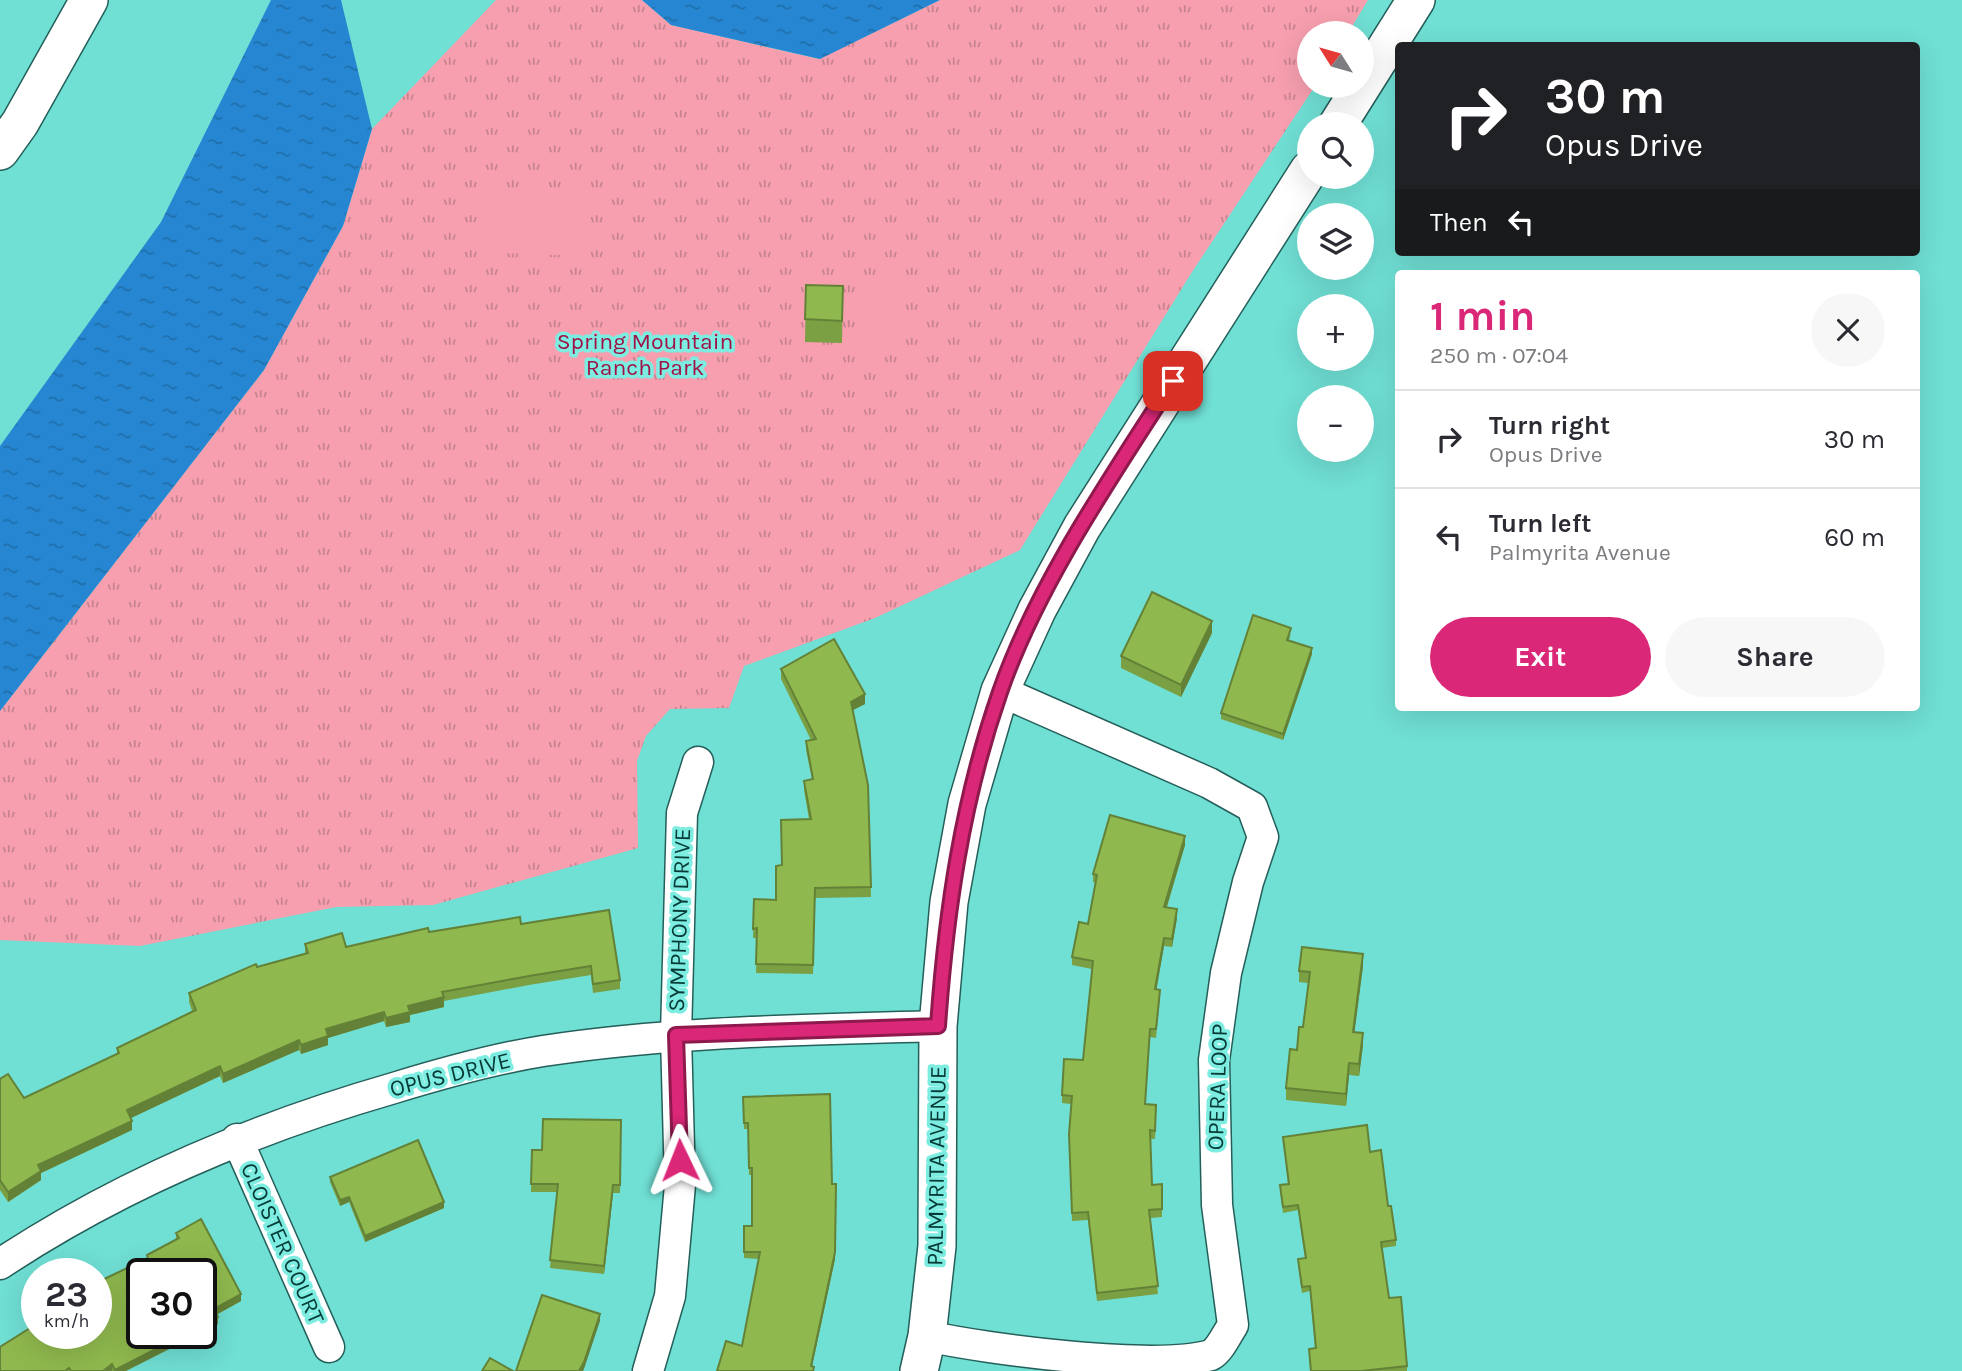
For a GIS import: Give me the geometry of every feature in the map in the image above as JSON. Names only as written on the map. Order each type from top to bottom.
[{"type":"street","points":[[0,151],[20,123],[89,0]]},
{"type":"street","points":[[1346,112],[1416,0]]},
{"type":"street","name":"PALMYRITA AVENUE","points":[[923,1354],[937,1246],[938,1026],[949,902],[967,804],[1000,691],[1037,610],[1082,527],[1297,189]]},
{"type":"street","name":"OPERA LOOP","points":[[923,1354],[1176,1366],[1213,1354],[1233,1325],[1217,1205],[1213,1060],[1226,972],[1248,882],[1263,837],[1252,807],[1209,783],[1000,691]]},
{"type":"street","name":"SYMPHONY DRIVE","points":[[649,1371],[670,1296],[680,1185],[676,1035],[682,813],[698,762]]},
{"type":"street","name":"OPUS DRIVE","points":[[0,1264],[35,1241],[125,1192],[237,1139],[315,1110],[446,1072],[541,1052],[676,1035],[938,1026]]},
{"type":"street","name":"CLOISTER COURT","points":[[237,1139],[330,1347]]},
{"type":"green space","name":"Spring Mountain Ranch Park","points":[[496,0],[642,0],[671,25],[819,59],[940,0],[1368,0],[1355,21],[1297,21],[1297,98],[1307,98],[1192,272],[1020,550],[875,618],[744,666],[729,708],[670,709],[646,736],[637,761],[638,848],[433,905],[336,907],[140,946],[0,940],[0,711],[264,370],[343,226],[372,129]]},
{"type":"green space","points":[[480,188],[589,192],[587,256],[477,252]]},
{"type":"green space","points":[[859,284],[900,284],[899,354],[858,354]]},
{"type":"water","points":[[271,0],[341,0],[372,129],[343,226],[264,370],[0,711],[0,446],[161,222]]},
{"type":"water","points":[[642,0],[940,0],[820,59],[671,25]]},
{"type":"building","points":[[806,285],[843,286],[842,321],[805,319]]},
{"type":"building","points":[[1152,592],[1212,621],[1181,685],[1121,656]]},
{"type":"building","points":[[1253,615],[1291,628],[1287,640],[1312,648],[1283,734],[1221,713]]},
{"type":"building","points":[[834,639],[865,694],[851,702],[868,785],[871,887],[815,888],[813,965],[756,964],[757,928],[753,929],[754,899],[776,900],[776,866],[782,865],[781,820],[811,819],[804,781],[813,779],[806,741],[816,739],[781,669]]},
{"type":"building","points":[[1110,815],[1185,836],[1164,907],[1177,909],[1172,939],[1164,938],[1155,989],[1160,990],[1156,1029],[1150,1029],[1145,1104],[1156,1105],[1155,1131],[1150,1130],[1152,1185],[1162,1184],[1162,1209],[1149,1210],[1158,1286],[1097,1293],[1088,1212],[1072,1213],[1069,1134],[1072,1096],[1062,1095],[1064,1059],[1083,1060],[1093,961],[1072,957],[1079,922],[1088,924],[1097,875],[1093,874]]},
{"type":"building","points":[[609,910],[620,980],[593,984],[591,966],[529,976],[442,992],[444,997],[408,1006],[410,1012],[386,1018],[384,1012],[326,1029],[328,1036],[301,1045],[299,1040],[223,1074],[220,1066],[127,1110],[132,1121],[38,1165],[41,1171],[8,1192],[0,1180],[0,1079],[8,1074],[24,1098],[119,1053],[117,1048],[196,1010],[189,993],[256,964],[257,967],[308,953],[305,944],[342,933],[346,947],[428,928],[429,932],[520,917],[521,924]]},
{"type":"building","points":[[1302,947],[1363,954],[1353,1032],[1363,1033],[1359,1064],[1349,1063],[1346,1094],[1286,1088],[1290,1049],[1297,1050],[1299,1027],[1303,1027],[1310,972],[1299,971]]},
{"type":"building","points":[[830,1094],[832,1184],[836,1184],[835,1252],[811,1366],[814,1367],[813,1371],[717,1371],[726,1341],[742,1346],[760,1252],[744,1252],[744,1226],[752,1226],[752,1168],[749,1168],[748,1123],[744,1123],[743,1097]]},
{"type":"building","points":[[543,1119],[621,1120],[620,1185],[613,1185],[604,1266],[550,1260],[558,1184],[531,1184],[532,1150],[542,1150]]},
{"type":"building","points":[[1367,1125],[1370,1152],[1381,1150],[1388,1206],[1391,1206],[1396,1240],[1381,1242],[1389,1298],[1401,1297],[1407,1366],[1361,1371],[1311,1371],[1309,1349],[1316,1348],[1310,1286],[1302,1287],[1298,1259],[1306,1258],[1298,1205],[1283,1207],[1280,1185],[1289,1184],[1283,1137]]},
{"type":"building","points":[[418,1140],[444,1202],[365,1236],[349,1197],[340,1200],[330,1177]]},
{"type":"building","points":[[201,1219],[241,1294],[217,1307],[217,1258],[148,1258],[147,1255],[179,1238],[176,1233]]},
{"type":"building","points":[[126,1269],[126,1349],[156,1349],[115,1370],[112,1364],[103,1371],[71,1371],[69,1368],[65,1371],[0,1371],[0,1347],[21,1334],[21,1349],[112,1349],[112,1275]]},
{"type":"building","points":[[542,1295],[600,1314],[579,1371],[516,1371]]},
{"type":"building","points":[[490,1358],[513,1371],[482,1371]]},
{"type":"route","points":[[680,1160],[676,1035],[938,1026],[949,902],[957,853],[979,758],[1000,691],[1037,610],[1082,527],[1173,381]]}]
